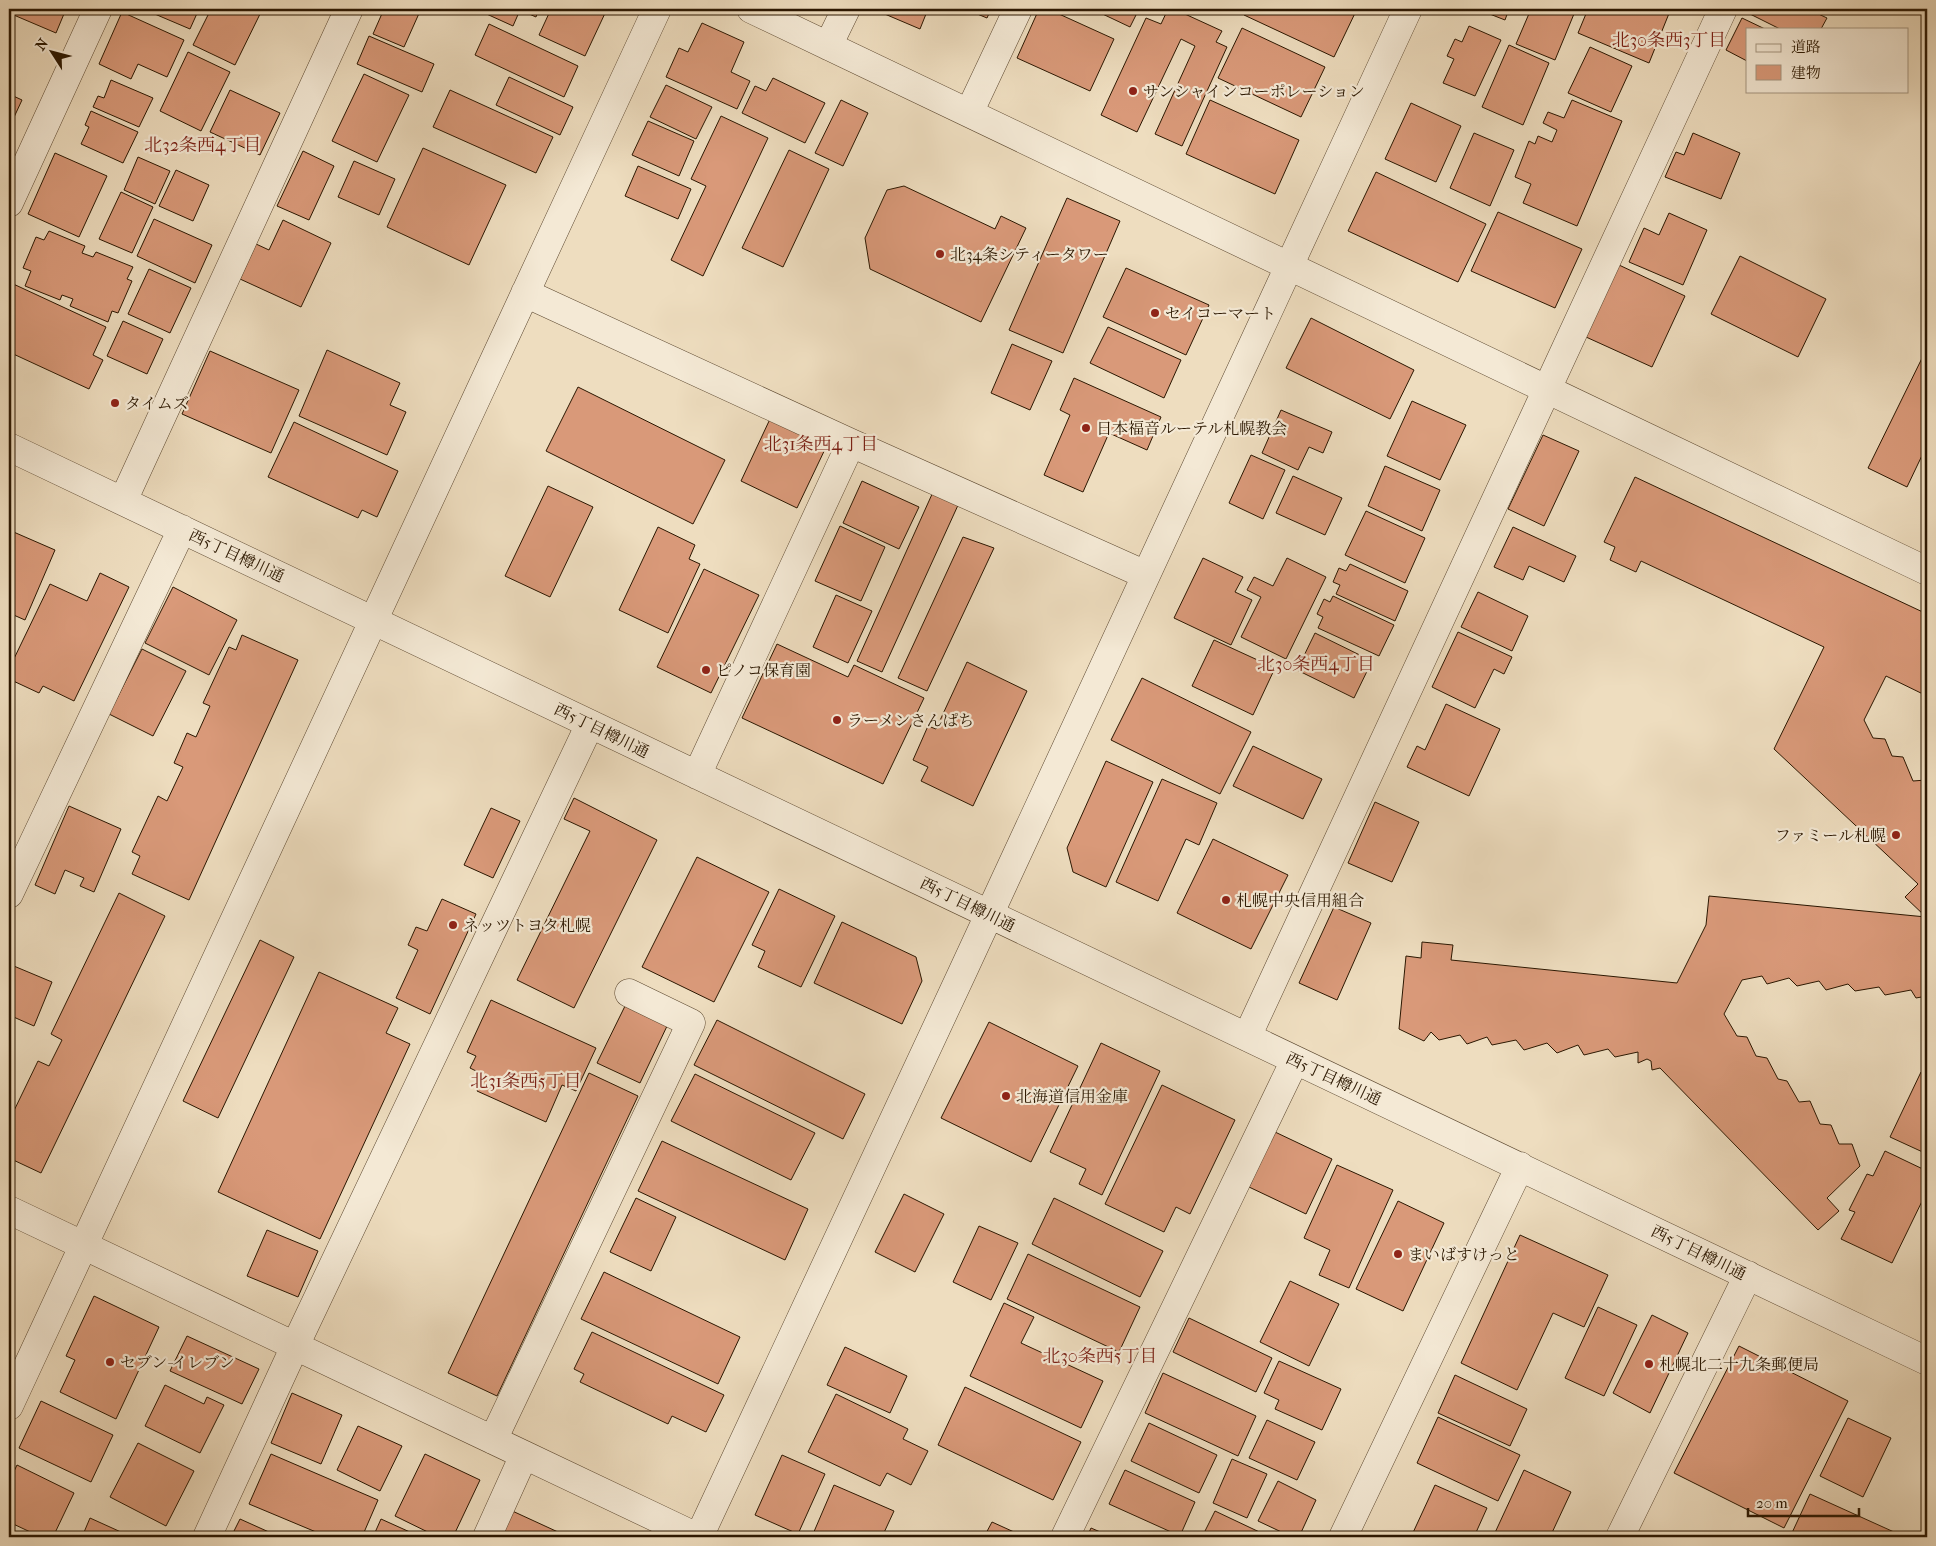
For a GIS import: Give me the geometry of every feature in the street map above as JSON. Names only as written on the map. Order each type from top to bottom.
[{"type":"street","points":[[9,203],[98,9]]},
{"type":"street","points":[[123,501],[349,9]]},
{"type":"street","points":[[9,1406],[657,9]]},
{"type":"street","points":[[751,9],[1546,390],[1927,570]]},
{"type":"street","points":[[828,46],[846,9]]},
{"type":"street","points":[[969,113],[1018,9]]},
{"type":"street","points":[[9,1210],[698,1537],[1408,9]]},
{"type":"street","points":[[1247,1037],[1724,9]]},
{"type":"street","points":[[525,293],[851,443],[1146,574]]},
{"type":"street","points":[[697,775],[851,443]]},
{"type":"street","name":"西5丁目樽川通","points":[[9,446],[1927,1361]]},
{"type":"street","points":[[9,894],[182,529]]},
{"type":"street","points":[[207,1537],[295,1346],[590,724]]},
{"type":"street","points":[[493,1440],[691,1023],[630,993]]},
{"type":"street","points":[[1065,1537],[1295,1060]]},
{"type":"street","points":[[1343,1537],[1520,1166]]},
{"type":"street","points":[[1620,1537],[1748,1276]]},
{"type":"street","points":[[487,1537],[524,1455]]},
{"type":"building","points":[[9,9],[66,9],[56,33],[9,13]]},
{"type":"building","points":[[143,9],[199,9],[190,29]]},
{"type":"building","points":[[211,9],[262,10],[235,65],[193,45]]},
{"type":"building","points":[[384,9],[421,9],[404,47],[373,34]]},
{"type":"building","points":[[481,9],[539,9],[536,17],[520,10],[513,26],[480,11]]},
{"type":"building","points":[[551,9],[607,9],[585,56],[539,35]]},
{"type":"building","points":[[873,9],[928,9],[920,29]]},
{"type":"building","points":[[965,9],[991,9],[987,18]]},
{"type":"building","points":[[1039,9],[1048,9],[1114,39],[1090,91],[1017,58]]},
{"type":"building","points":[[1092,9],[1139,9],[1130,27]]},
{"type":"building","points":[[1168,9],[1174,9],[1222,31],[1216,42],[1227,47],[1182,146],[1155,134],[1195,46],[1181,39],[1137,132],[1101,115],[1146,18],[1161,24]]},
{"type":"building","points":[[1246,9],[1357,9],[1334,57],[1244,15]]},
{"type":"building","points":[[1477,9],[1509,9],[1505,20]]},
{"type":"building","points":[[1531,9],[1576,9],[1555,60],[1516,44]]},
{"type":"building","points":[[1588,9],[1665,9],[1670,11],[1649,63],[1578,33]]},
{"type":"building","points":[[1747,9],[1808,9],[1827,18],[1822,28],[1778,28],[1746,12]]},
{"type":"building","points":[[122,12],[184,40],[167,77],[138,64],[131,79],[99,64]]},
{"type":"building","points":[[1742,18],[1763,28],[1746,28],[1746,60],[1726,50]]},
{"type":"building","points":[[702,23],[744,42],[731,72],[750,81],[737,109],[666,77],[679,48],[688,52]]},
{"type":"building","points":[[489,24],[578,66],[564,97],[475,55]]},
{"type":"building","points":[[1469,26],[1501,40],[1475,96],[1443,83],[1454,59],[1447,56],[1455,39],[1462,42]]},
{"type":"building","points":[[1242,28],[1325,67],[1301,117],[1218,78]]},
{"type":"building","points":[[369,36],[434,64],[422,92],[357,64]]},
{"type":"building","points":[[1509,45],[1549,63],[1523,125],[1482,107]]},
{"type":"building","points":[[1590,47],[1632,66],[1611,112],[1568,93]]},
{"type":"building","points":[[188,52],[230,72],[201,131],[160,111]]},
{"type":"building","points":[[364,74],[409,95],[377,162],[332,141]]},
{"type":"building","points":[[509,77],[573,107],[560,135],[496,105]]},
{"type":"building","points":[[773,78],[825,103],[805,143],[742,113],[755,86],[766,91]]},
{"type":"building","points":[[111,80],[153,98],[139,127],[93,107],[98,96],[104,98]]},
{"type":"building","points":[[666,85],[712,107],[696,139],[650,117]]},
{"type":"building","points":[[230,90],[280,113],[260,155],[210,132]]},
{"type":"building","points":[[450,90],[553,137],[536,173],[433,127]]},
{"type":"building","points":[[9,94],[22,100],[9,128]]},
{"type":"building","points":[[841,100],[868,113],[843,166],[815,153]]},
{"type":"building","points":[[1210,100],[1299,140],[1275,194],[1186,154]]},
{"type":"building","points":[[1572,100],[1622,121],[1577,226],[1523,203],[1531,184],[1515,177],[1529,141],[1535,144],[1538,136],[1552,142],[1557,130],[1543,123],[1548,112],[1564,118]]},
{"type":"building","points":[[1411,103],[1461,126],[1436,182],[1385,159]]},
{"type":"building","points":[[91,111],[138,132],[123,163],[81,144],[89,127],[85,125]]},
{"type":"building","points":[[721,116],[768,138],[703,276],[671,260],[706,186],[691,179]]},
{"type":"building","points":[[648,121],[694,141],[679,176],[632,155]]},
{"type":"building","points":[[1474,133],[1514,150],[1490,206],[1450,188]]},
{"type":"building","points":[[1693,133],[1740,153],[1721,199],[1665,177],[1676,152],[1684,155]]},
{"type":"building","points":[[423,148],[506,185],[469,265],[387,227]]},
{"type":"building","points":[[789,150],[829,169],[783,267],[742,248]]},
{"type":"building","points":[[303,151],[334,166],[309,220],[277,206]]},
{"type":"building","points":[[55,153],[107,176],[79,237],[28,214]]},
{"type":"building","points":[[138,157],[170,171],[155,204],[124,190]]},
{"type":"building","points":[[354,161],[395,179],[379,215],[338,197]]},
{"type":"building","points":[[638,166],[691,189],[678,219],[625,196]]},
{"type":"building","points":[[176,170],[209,185],[193,221],[159,206]]},
{"type":"building","points":[[1376,172],[1486,224],[1458,282],[1348,231]]},
{"type":"building","name":"北34条シティータワー","points":[[904,186],[995,229],[1001,216],[1026,228],[981,322],[870,269],[865,238],[887,190]]},
{"type":"building","points":[[121,192],[153,207],[132,253],[99,239]]},
{"type":"building","points":[[1067,198],[1120,221],[1063,353],[1009,330]]},
{"type":"building","points":[[1498,212],[1582,249],[1555,308],[1471,271]]},
{"type":"building","points":[[1669,213],[1707,230],[1683,285],[1629,262],[1644,228],[1659,235]]},
{"type":"building","points":[[154,219],[212,245],[195,283],[137,256]]},
{"type":"building","points":[[283,220],[331,243],[301,307],[240,279],[256,244],[269,250]]},
{"type":"building","points":[[49,231],[85,246],[82,253],[93,257],[96,252],[133,267],[127,279],[132,281],[118,313],[112,311],[108,322],[70,306],[73,299],[62,295],[60,300],[25,286],[31,271],[23,268],[36,237],[44,240]]},
{"type":"building","points":[[1740,256],[1826,299],[1798,357],[1711,314]]},
{"type":"building","points":[[1619,265],[1685,296],[1652,367],[1586,337]]},
{"type":"building","points":[[1126,268],[1209,305],[1186,355],[1103,317]]},
{"type":"building","points":[[149,269],[191,288],[170,333],[128,314]]},
{"type":"building","points":[[9,282],[106,327],[93,355],[103,360],[89,389],[9,352]]},
{"type":"building","points":[[1311,318],[1414,370],[1390,419],[1286,368]]},
{"type":"building","points":[[123,321],[163,339],[147,374],[107,356]]},
{"type":"building","points":[[1108,327],[1181,360],[1164,398],[1090,363]]},
{"type":"building","points":[[1012,344],[1052,361],[1030,410],[991,393]]},
{"type":"building","points":[[1927,348],[1927,445],[1907,487],[1868,468]]},
{"type":"building","points":[[327,350],[400,383],[390,405],[406,412],[387,455],[299,416]]},
{"type":"building","points":[[210,351],[299,390],[271,453],[182,414]]},
{"type":"building","points":[[1074,378],[1161,417],[1147,450],[1109,433],[1083,492],[1044,475],[1070,415],[1060,410]]},
{"type":"building","points":[[578,387],[725,460],[693,524],[546,451]]},
{"type":"building","points":[[1412,401],[1466,425],[1440,480],[1387,456]]},
{"type":"building","points":[[1281,410],[1332,432],[1323,453],[1309,447],[1298,470],[1262,453]]},
{"type":"building","points":[[770,419],[827,445],[797,508],[741,481]]},
{"type":"building","points":[[294,422],[398,471],[377,517],[362,510],[358,518],[268,477]]},
{"type":"building","points":[[1543,435],[1579,451],[1544,526],[1508,509]]},
{"type":"building","points":[[1251,455],[1285,470],[1263,519],[1229,503]]},
{"type":"building","points":[[1385,466],[1440,490],[1422,531],[1368,506]]},
{"type":"building","points":[[1293,476],[1342,498],[1325,535],[1276,513]]},
{"type":"building","name":"ファミール札幌","points":[[1635,477],[1927,614],[1927,696],[1886,676],[1864,720],[1873,738],[1885,739],[1892,756],[1903,757],[1913,781],[1926,780],[1927,996],[1916,998],[1911,990],[1885,995],[1879,987],[1855,991],[1848,984],[1826,990],[1819,981],[1797,986],[1789,978],[1767,984],[1762,976],[1742,980],[1724,1014],[1737,1036],[1747,1037],[1756,1056],[1767,1058],[1778,1079],[1787,1081],[1799,1102],[1810,1101],[1820,1124],[1831,1125],[1839,1144],[1852,1144],[1860,1166],[1827,1198],[1839,1211],[1818,1230],[1660,1068],[1652,1070],[1651,1061],[1647,1059],[1638,1063],[1638,1052],[1615,1057],[1608,1049],[1584,1055],[1578,1045],[1557,1053],[1547,1043],[1524,1050],[1516,1040],[1492,1045],[1487,1037],[1467,1044],[1460,1035],[1439,1040],[1431,1032],[1424,1041],[1399,1029],[1406,956],[1421,958],[1422,942],[1453,945],[1451,960],[1677,983],[1706,925],[1709,896],[1926,917],[1905,897],[1918,884],[1774,749],[1824,647],[1641,561],[1636,572],[1610,560],[1615,547],[1604,542]]},
{"type":"building","points":[[862,481],[919,507],[899,549],[843,523]]},
{"type":"building","points":[[548,486],[593,507],[550,597],[505,576]]},
{"type":"building","points":[[933,492],[959,503],[882,672],[857,661]]},
{"type":"building","points":[[1366,511],[1425,538],[1405,583],[1345,555]]},
{"type":"building","points":[[840,526],[885,547],[861,601],[815,581]]},
{"type":"building","points":[[658,527],[695,545],[689,559],[700,564],[668,633],[619,610]]},
{"type":"building","points":[[1513,527],[1576,556],[1564,582],[1529,566],[1523,580],[1494,567]]},
{"type":"building","points":[[9,530],[55,550],[25,620],[9,613]]},
{"type":"building","points":[[963,537],[994,548],[927,691],[898,678]]},
{"type":"building","points":[[1203,558],[1243,577],[1235,592],[1252,600],[1231,645],[1174,618]]},
{"type":"building","points":[[1287,558],[1326,577],[1286,659],[1241,637],[1261,597],[1247,590],[1254,577],[1273,586]]},
{"type":"building","points":[[1350,564],[1408,591],[1395,621],[1336,594],[1340,585],[1333,582],[1339,568],[1346,571]]},
{"type":"building","points":[[704,569],[759,595],[711,693],[657,667]]},
{"type":"building","points":[[100,573],[129,587],[74,701],[43,686],[39,693],[9,679],[9,669],[50,584],[87,601]]},
{"type":"building","points":[[173,587],[237,620],[209,675],[145,643]]},
{"type":"building","points":[[1478,592],[1528,616],[1512,651],[1461,627]]},
{"type":"building","points":[[836,595],[872,611],[848,663],[813,647]]},
{"type":"building","points":[[1333,596],[1394,625],[1379,656],[1318,628],[1323,617],[1317,614],[1324,599],[1330,602]]},
{"type":"building","points":[[1458,632],[1512,657],[1504,674],[1494,669],[1475,708],[1432,687]]},
{"type":"building","points":[[1315,633],[1372,661],[1354,698],[1297,670]]},
{"type":"building","points":[[242,635],[298,660],[189,900],[132,874],[140,856],[132,852],[158,796],[167,801],[183,767],[174,763],[187,733],[196,737],[210,706],[203,703],[229,647],[236,650]]},
{"type":"building","points":[[1214,640],[1275,668],[1253,715],[1192,686]]},
{"type":"building","points":[[777,644],[848,677],[854,665],[924,698],[883,784],[742,718]]},
{"type":"building","points":[[142,649],[186,671],[153,736],[109,714]]},
{"type":"building","points":[[967,662],[1027,691],[973,806],[921,781],[928,767],[913,760],[928,726],[936,729]]},
{"type":"building","points":[[1142,678],[1251,732],[1220,794],[1111,740]]},
{"type":"building","points":[[1446,704],[1500,729],[1469,796],[1407,767],[1417,746],[1425,750]]},
{"type":"building","points":[[1253,746],[1322,779],[1303,819],[1233,786]]},
{"type":"building","points":[[1106,761],[1153,782],[1106,887],[1073,872],[1067,848]]},
{"type":"building","points":[[1162,779],[1217,803],[1199,845],[1186,839],[1158,901],[1116,882]]},
{"type":"building","points":[[574,798],[657,840],[574,1008],[517,980],[590,831],[564,819]]},
{"type":"building","points":[[1375,802],[1419,822],[1392,882],[1348,863]]},
{"type":"building","points":[[69,806],[121,829],[94,892],[80,886],[84,878],[65,870],[55,894],[35,885]]},
{"type":"building","points":[[491,808],[520,821],[493,878],[464,865]]},
{"type":"building","points":[[1213,839],[1288,875],[1251,949],[1177,913]]},
{"type":"building","points":[[697,857],[769,892],[714,1002],[642,967]]},
{"type":"building","points":[[779,889],[835,916],[801,987],[758,967],[765,951],[752,945]]},
{"type":"building","points":[[119,893],[165,916],[41,1173],[9,1158],[9,1121],[38,1061],[49,1066],[62,1040],[51,1034]]},
{"type":"building","points":[[442,899],[476,914],[430,1014],[396,998],[418,950],[408,945],[416,927],[427,931]]},
{"type":"building","points":[[1334,907],[1371,923],[1337,1000],[1299,983]]},
{"type":"building","points":[[842,922],[916,957],[922,981],[902,1024],[814,983]]},
{"type":"building","points":[[260,940],[294,957],[218,1118],[183,1101]]},
{"type":"building","points":[[9,964],[52,982],[34,1026],[9,1015]]},
{"type":"building","points":[[319,972],[398,1008],[386,1033],[410,1044],[320,1239],[218,1192]]},
{"type":"building","points":[[491,1000],[596,1048],[576,1091],[562,1085],[546,1122],[477,1091],[484,1075],[470,1068],[476,1056],[467,1052]]},
{"type":"building","points":[[626,1004],[668,1024],[640,1083],[597,1063]]},
{"type":"building","points":[[717,1020],[865,1094],[843,1139],[694,1065]]},
{"type":"building","points":[[989,1022],[1078,1066],[1031,1162],[941,1118]]},
{"type":"building","points":[[1101,1043],[1160,1071],[1102,1195],[1079,1184],[1086,1169],[1050,1152]]},
{"type":"building","points":[[1921,1072],[1927,1075],[1927,1154],[1890,1137]]},
{"type":"building","points":[[589,1073],[638,1096],[497,1396],[448,1373]]},
{"type":"building","points":[[695,1074],[815,1133],[791,1180],[671,1121]]},
{"type":"building","points":[[1162,1085],[1235,1120],[1190,1214],[1176,1207],[1164,1232],[1105,1204]]},
{"type":"building","points":[[1275,1132],[1332,1159],[1306,1214],[1249,1187]]},
{"type":"building","points":[[662,1141],[808,1209],[785,1260],[638,1191]]},
{"type":"building","points":[[1885,1151],[1927,1171],[1927,1191],[1892,1263],[1841,1239],[1855,1212],[1849,1210],[1867,1174],[1873,1176]]},
{"type":"building","points":[[1337,1165],[1393,1190],[1349,1288],[1319,1275],[1330,1250],[1304,1238]]},
{"type":"building","points":[[904,1194],[944,1214],[915,1272],[875,1252]]},
{"type":"building","points":[[636,1198],[676,1217],[651,1271],[610,1252]]},
{"type":"building","points":[[1054,1198],[1163,1251],[1140,1297],[1032,1244]]},
{"type":"building","points":[[1398,1201],[1444,1223],[1403,1311],[1356,1289]]},
{"type":"building","points":[[979,1226],[1018,1243],[991,1300],[953,1282]]},
{"type":"building","points":[[267,1230],[318,1251],[298,1297],[247,1276]]},
{"type":"building","points":[[1520,1235],[1608,1275],[1584,1327],[1553,1313],[1517,1390],[1461,1363]]},
{"type":"building","points":[[1028,1254],[1140,1307],[1119,1352],[1007,1299]]},
{"type":"building","points":[[604,1272],[740,1337],[718,1384],[581,1319]]},
{"type":"building","points":[[1290,1281],[1339,1304],[1309,1366],[1260,1342]]},
{"type":"building","points":[[94,1296],[159,1327],[116,1419],[60,1392],[75,1360],[66,1356]]},
{"type":"building","points":[[1004,1303],[1034,1317],[1021,1343],[1103,1381],[1081,1428],[970,1376]]},
{"type":"building","points":[[1598,1307],[1637,1325],[1604,1396],[1565,1378]]},
{"type":"building","points":[[1652,1315],[1688,1333],[1650,1413],[1613,1393]]},
{"type":"building","points":[[1189,1318],[1272,1358],[1256,1392],[1173,1352]]},
{"type":"building","points":[[592,1332],[724,1395],[706,1432],[672,1416],[668,1424],[580,1382],[584,1374],[574,1369]]},
{"type":"building","points":[[187,1336],[259,1369],[242,1404],[170,1371]]},
{"type":"building","points":[[1739,1346],[1848,1401],[1784,1528],[1674,1473]]},
{"type":"building","points":[[845,1347],[907,1376],[890,1413],[827,1385]]},
{"type":"building","points":[[1279,1361],[1341,1389],[1322,1430],[1275,1409],[1279,1400],[1264,1393]]},
{"type":"building","points":[[1163,1373],[1256,1416],[1238,1456],[1145,1413]]},
{"type":"building","points":[[1455,1375],[1527,1409],[1510,1446],[1438,1413]]},
{"type":"building","points":[[165,1385],[204,1404],[207,1397],[224,1405],[200,1453],[145,1426]]},
{"type":"building","points":[[965,1387],[1081,1442],[1053,1500],[938,1445]]},
{"type":"building","points":[[292,1393],[342,1415],[321,1464],[271,1443]]},
{"type":"building","points":[[836,1394],[908,1429],[903,1439],[928,1451],[911,1485],[887,1473],[880,1486],[808,1452]]},
{"type":"building","points":[[41,1401],[113,1435],[91,1482],[19,1448]]},
{"type":"building","points":[[1438,1417],[1520,1455],[1498,1501],[1417,1463]]},
{"type":"building","points":[[1848,1418],[1891,1438],[1863,1497],[1820,1476]]},
{"type":"building","points":[[1267,1420],[1315,1442],[1297,1480],[1249,1458]]},
{"type":"building","points":[[1149,1423],[1217,1455],[1199,1493],[1131,1461]]},
{"type":"building","points":[[358,1426],[402,1446],[380,1491],[337,1470]]},
{"type":"building","points":[[138,1443],[194,1471],[166,1526],[110,1497]]},
{"type":"building","points":[[271,1454],[378,1500],[362,1537],[328,1537],[249,1504]]},
{"type":"building","points":[[425,1454],[480,1480],[453,1537],[438,1537],[395,1516]]},
{"type":"building","points":[[782,1455],[825,1474],[798,1534],[755,1515]]},
{"type":"building","points":[[1232,1459],[1267,1474],[1247,1518],[1213,1503]]},
{"type":"building","points":[[17,1465],[74,1493],[53,1537],[41,1537],[9,1522],[9,1482]]},
{"type":"building","points":[[1125,1470],[1195,1502],[1180,1536],[1109,1504]]},
{"type":"building","points":[[1524,1470],[1571,1492],[1550,1537],[1493,1537]]},
{"type":"building","points":[[1278,1481],[1316,1500],[1299,1537],[1292,1537],[1258,1521]]},
{"type":"building","points":[[834,1485],[894,1511],[882,1537],[821,1537],[813,1534]]},
{"type":"building","points":[[1435,1485],[1487,1508],[1474,1537],[1411,1537]]},
{"type":"building","points":[[1810,1494],[1894,1532],[1892,1537],[1795,1537],[1791,1535]]},
{"type":"building","points":[[508,1509],[558,1532],[555,1537],[495,1537]]},
{"type":"building","points":[[1215,1511],[1270,1537],[1202,1537]]},
{"type":"building","points":[[90,1518],[132,1537],[82,1537]]},
{"type":"building","points":[[240,1519],[280,1537],[231,1537]]},
{"type":"building","points":[[381,1519],[421,1537],[373,1537]]},
{"type":"building","points":[[992,1522],[1025,1537],[984,1537]]},
{"type":"building","points":[[1091,1528],[1112,1537],[1087,1537]]},
{"type":"place","name":"サンシャインコーポレーション","points":[[1133,91]]},
{"type":"place","name":"北34条シティータワー","points":[[940,254]]},
{"type":"place","name":"セイコーマート","points":[[1155,313]]},
{"type":"place","name":"タイムズ","points":[[115,403]]},
{"type":"place","name":"日本福音ルーテル札幌教会","points":[[1086,428]]},
{"type":"place","name":"ピノコ保育園","points":[[706,670]]},
{"type":"place","name":"ラーメンさんぱち","points":[[837,720]]},
{"type":"place","name":"ファミール札幌","points":[[1896,835]]},
{"type":"place","name":"札幌中央信用組合","points":[[1226,900]]},
{"type":"place","name":"ネッツトヨタ札幌","points":[[453,925]]},
{"type":"place","name":"北海道信用金庫","points":[[1006,1096]]},
{"type":"place","name":"まいばすけっと","points":[[1398,1254]]},
{"type":"place","name":"セブン-イレブン","points":[[110,1362]]},
{"type":"place","name":"札幌北二十九条郵便局","points":[[1649,1364]]},
{"type":"district","name":"北30条西3丁目","points":[[1669,40]]},
{"type":"district","name":"北32条西4丁目","points":[[203,145]]},
{"type":"district","name":"北31条西4丁目","points":[[821,444]]},
{"type":"district","name":"北30条西4丁目","points":[[1316,664]]},
{"type":"district","name":"北31条西5丁目","points":[[526,1081]]},
{"type":"district","name":"北30条西5丁目","points":[[1100,1356]]}]
